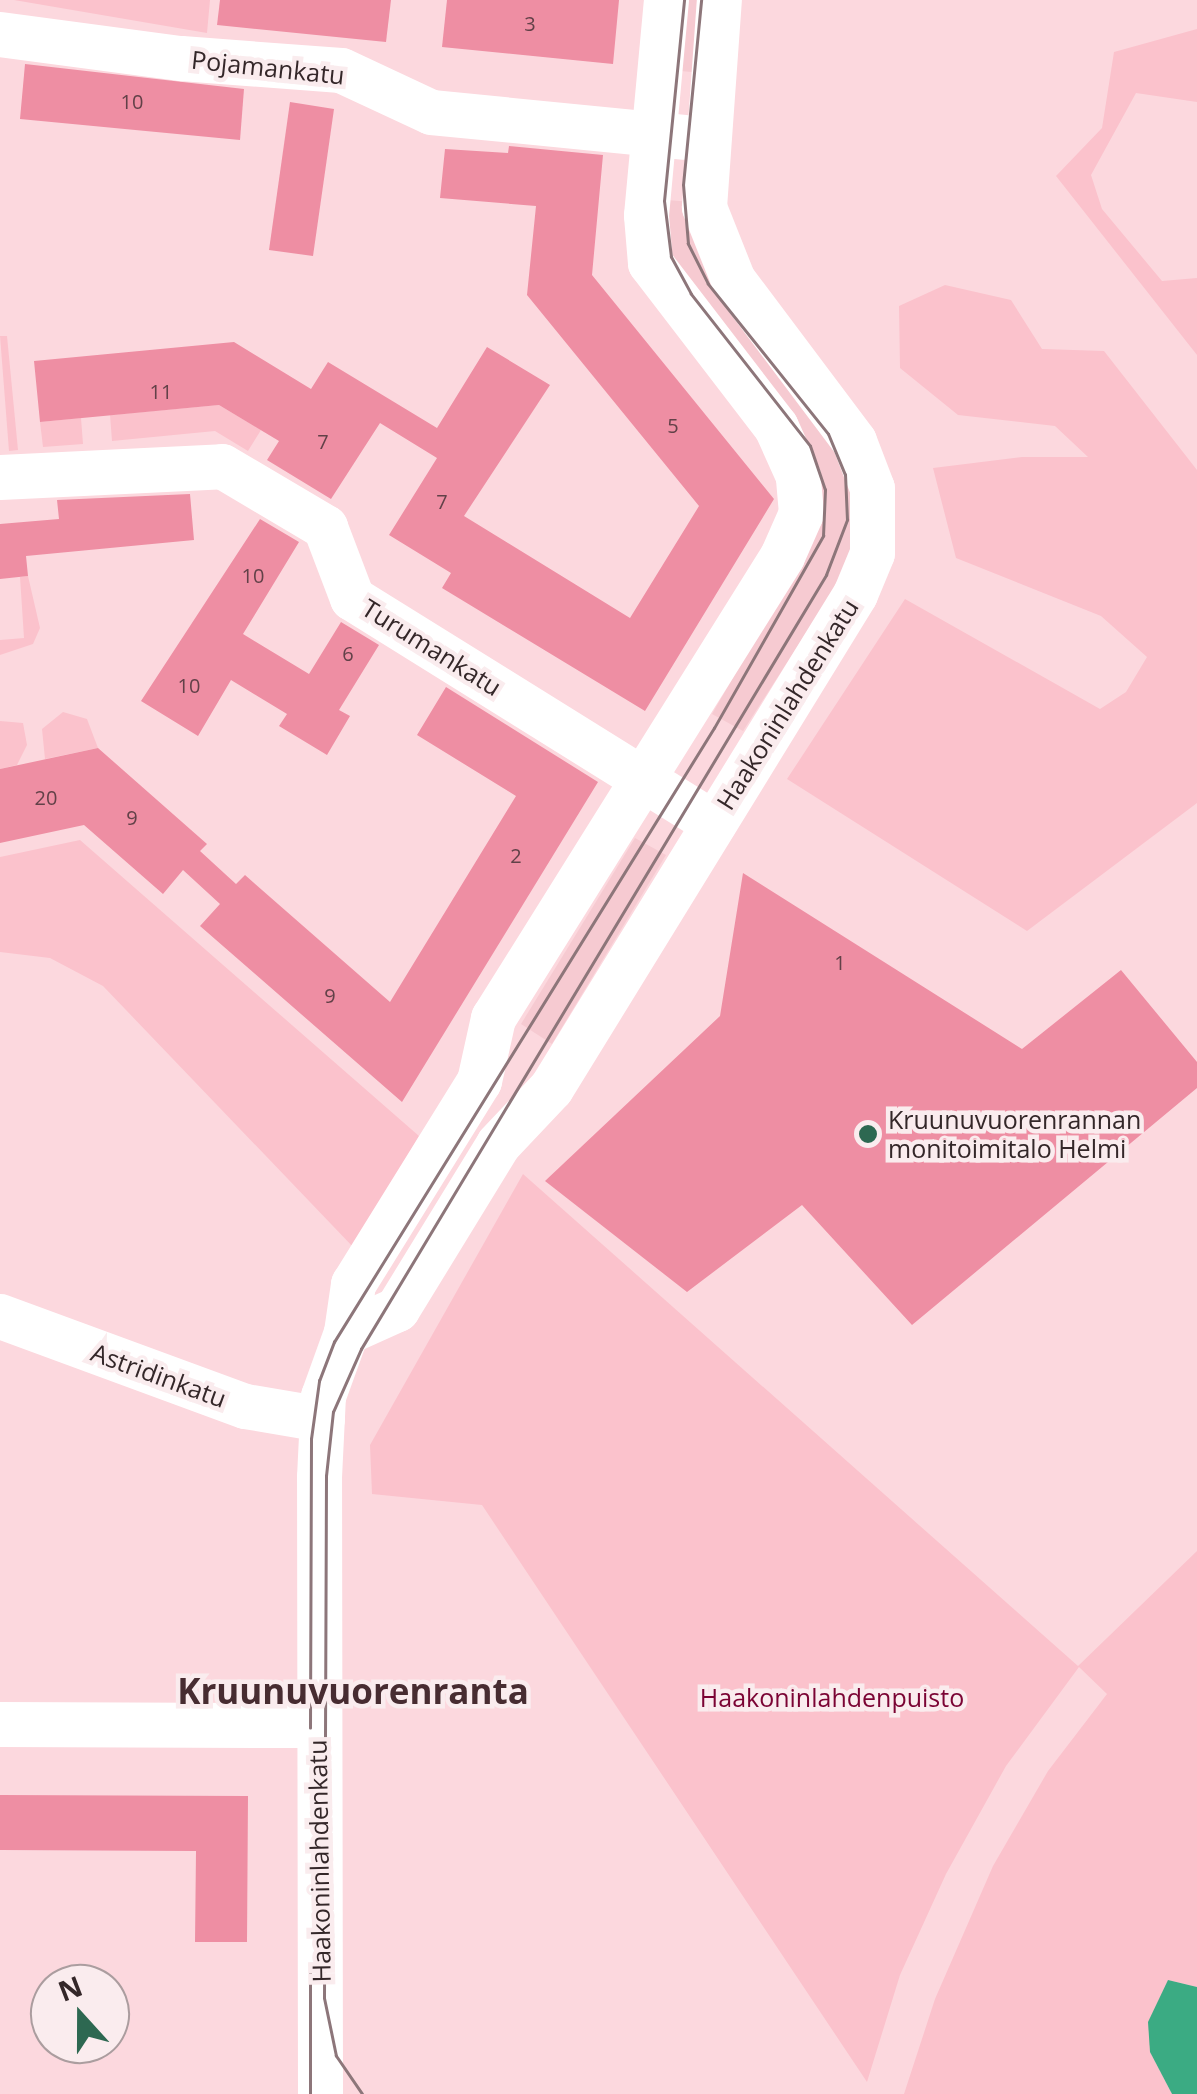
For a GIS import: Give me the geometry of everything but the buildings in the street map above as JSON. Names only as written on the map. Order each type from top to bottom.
[{"type":"street","name":"Haakoninlahdenkatu","points":[[320,2094],[318,1725],[322,1419],[346,1332],[353,1284],[479,1081],[493,1018],[782,556],[802,494],[776,427],[650,263],[645,227],[666,0]]},
{"type":"street","name":"Haakoninlahdenkatu","points":[[346,1332],[397,1309],[498,1144],[567,1065],[856,594],[872,553],[874,509],[854,441],[720,256],[704,208],[719,0]]},
{"type":"street","name":"Pojamankatu","points":[[0,34],[181,58],[342,70],[430,112],[706,139]]},
{"type":"street","name":"Turumankatu","points":[[0,477],[222,466],[325,527],[352,598],[714,823]]},
{"type":"street","name":"Astridinkatu","points":[[0,1316],[244,1406],[322,1419]]},
{"type":"street","points":[[0,1724],[318,1725]]},
{"type":"shaded area","points":[[675,0],[710,0],[703,73],[669,70]]},
{"type":"shaded area","points":[[655,199],[692,202],[829,421],[862,516],[842,577],[743,731],[712,714],[804,555],[810,527],[674,283]]},
{"type":"shaded area","points":[[635,838],[666,855],[552,1044],[521,1024]]},
{"type":"shaded area","points":[[1168,1980],[1197,1987],[1197,2094],[1172,2094],[1150,2052],[1148,2022]]},
{"type":"green space","points":[[14,0],[210,0],[207,33]]},
{"type":"green space","points":[[1197,29],[1197,102],[1136,93],[1091,175],[1102,209],[1162,281],[1197,278],[1197,355],[1056,176],[1102,128],[1114,52]]},
{"type":"green space","points":[[945,285],[1011,300],[1042,349],[1104,351],[1197,470],[1197,803],[1027,931],[787,779],[905,599],[1100,709],[1126,692],[1147,657],[1101,616],[956,558],[933,468],[1022,457],[1088,457],[1055,426],[958,415],[900,368],[899,306]]},
{"type":"green space","points":[[0,336],[7,336],[18,450],[9,451]]},
{"type":"green space","points":[[219,405],[261,430],[248,451],[215,431],[112,441],[110,415]]},
{"type":"green space","points":[[81,418],[83,444],[43,447],[40,422]]},
{"type":"green space","points":[[28,576],[40,628],[33,644],[0,655],[0,640],[24,638],[20,577]]},
{"type":"green space","points":[[63,712],[87,719],[98,748],[45,759],[42,729]]},
{"type":"green space","points":[[0,721],[23,723],[27,745],[17,765],[0,769]]},
{"type":"green space","points":[[80,840],[419,1136],[354,1248],[103,986],[50,958],[0,952],[0,857]]},
{"type":"green space","name":"Haakoninlahdenpuisto","points":[[523,1174],[1078,1666],[1197,1551],[1197,1987],[1168,1980],[1150,2052],[1172,2094],[904,2094],[935,1999],[993,1866],[1048,1771],[1107,1694],[1079,1667],[1006,1766],[946,1874],[900,1975],[867,2082],[482,1505],[372,1494],[370,1445]]},
{"type":"tram line","points":[[310,1728],[311,1439],[319,1381],[334,1342],[714,728],[823,536],[825,490],[810,446],[691,294],[671,257],[664,201],[684,0]]},
{"type":"tram line","points":[[362,2094],[336,2056],[324,1998],[326,1476],[333,1412],[361,1349],[826,575],[847,520],[845,475],[828,434],[708,284],[688,244],[683,185],[701,0]]},
{"type":"tram line","points":[[310,1973],[310,2094]]},
{"type":"place","name":"Kruunuvuorenrannan monitoimitalo Helmi","points":[[868,1134]]},
{"type":"district","name":"Kruunuvuorenranta","points":[[353,1691]]}]
